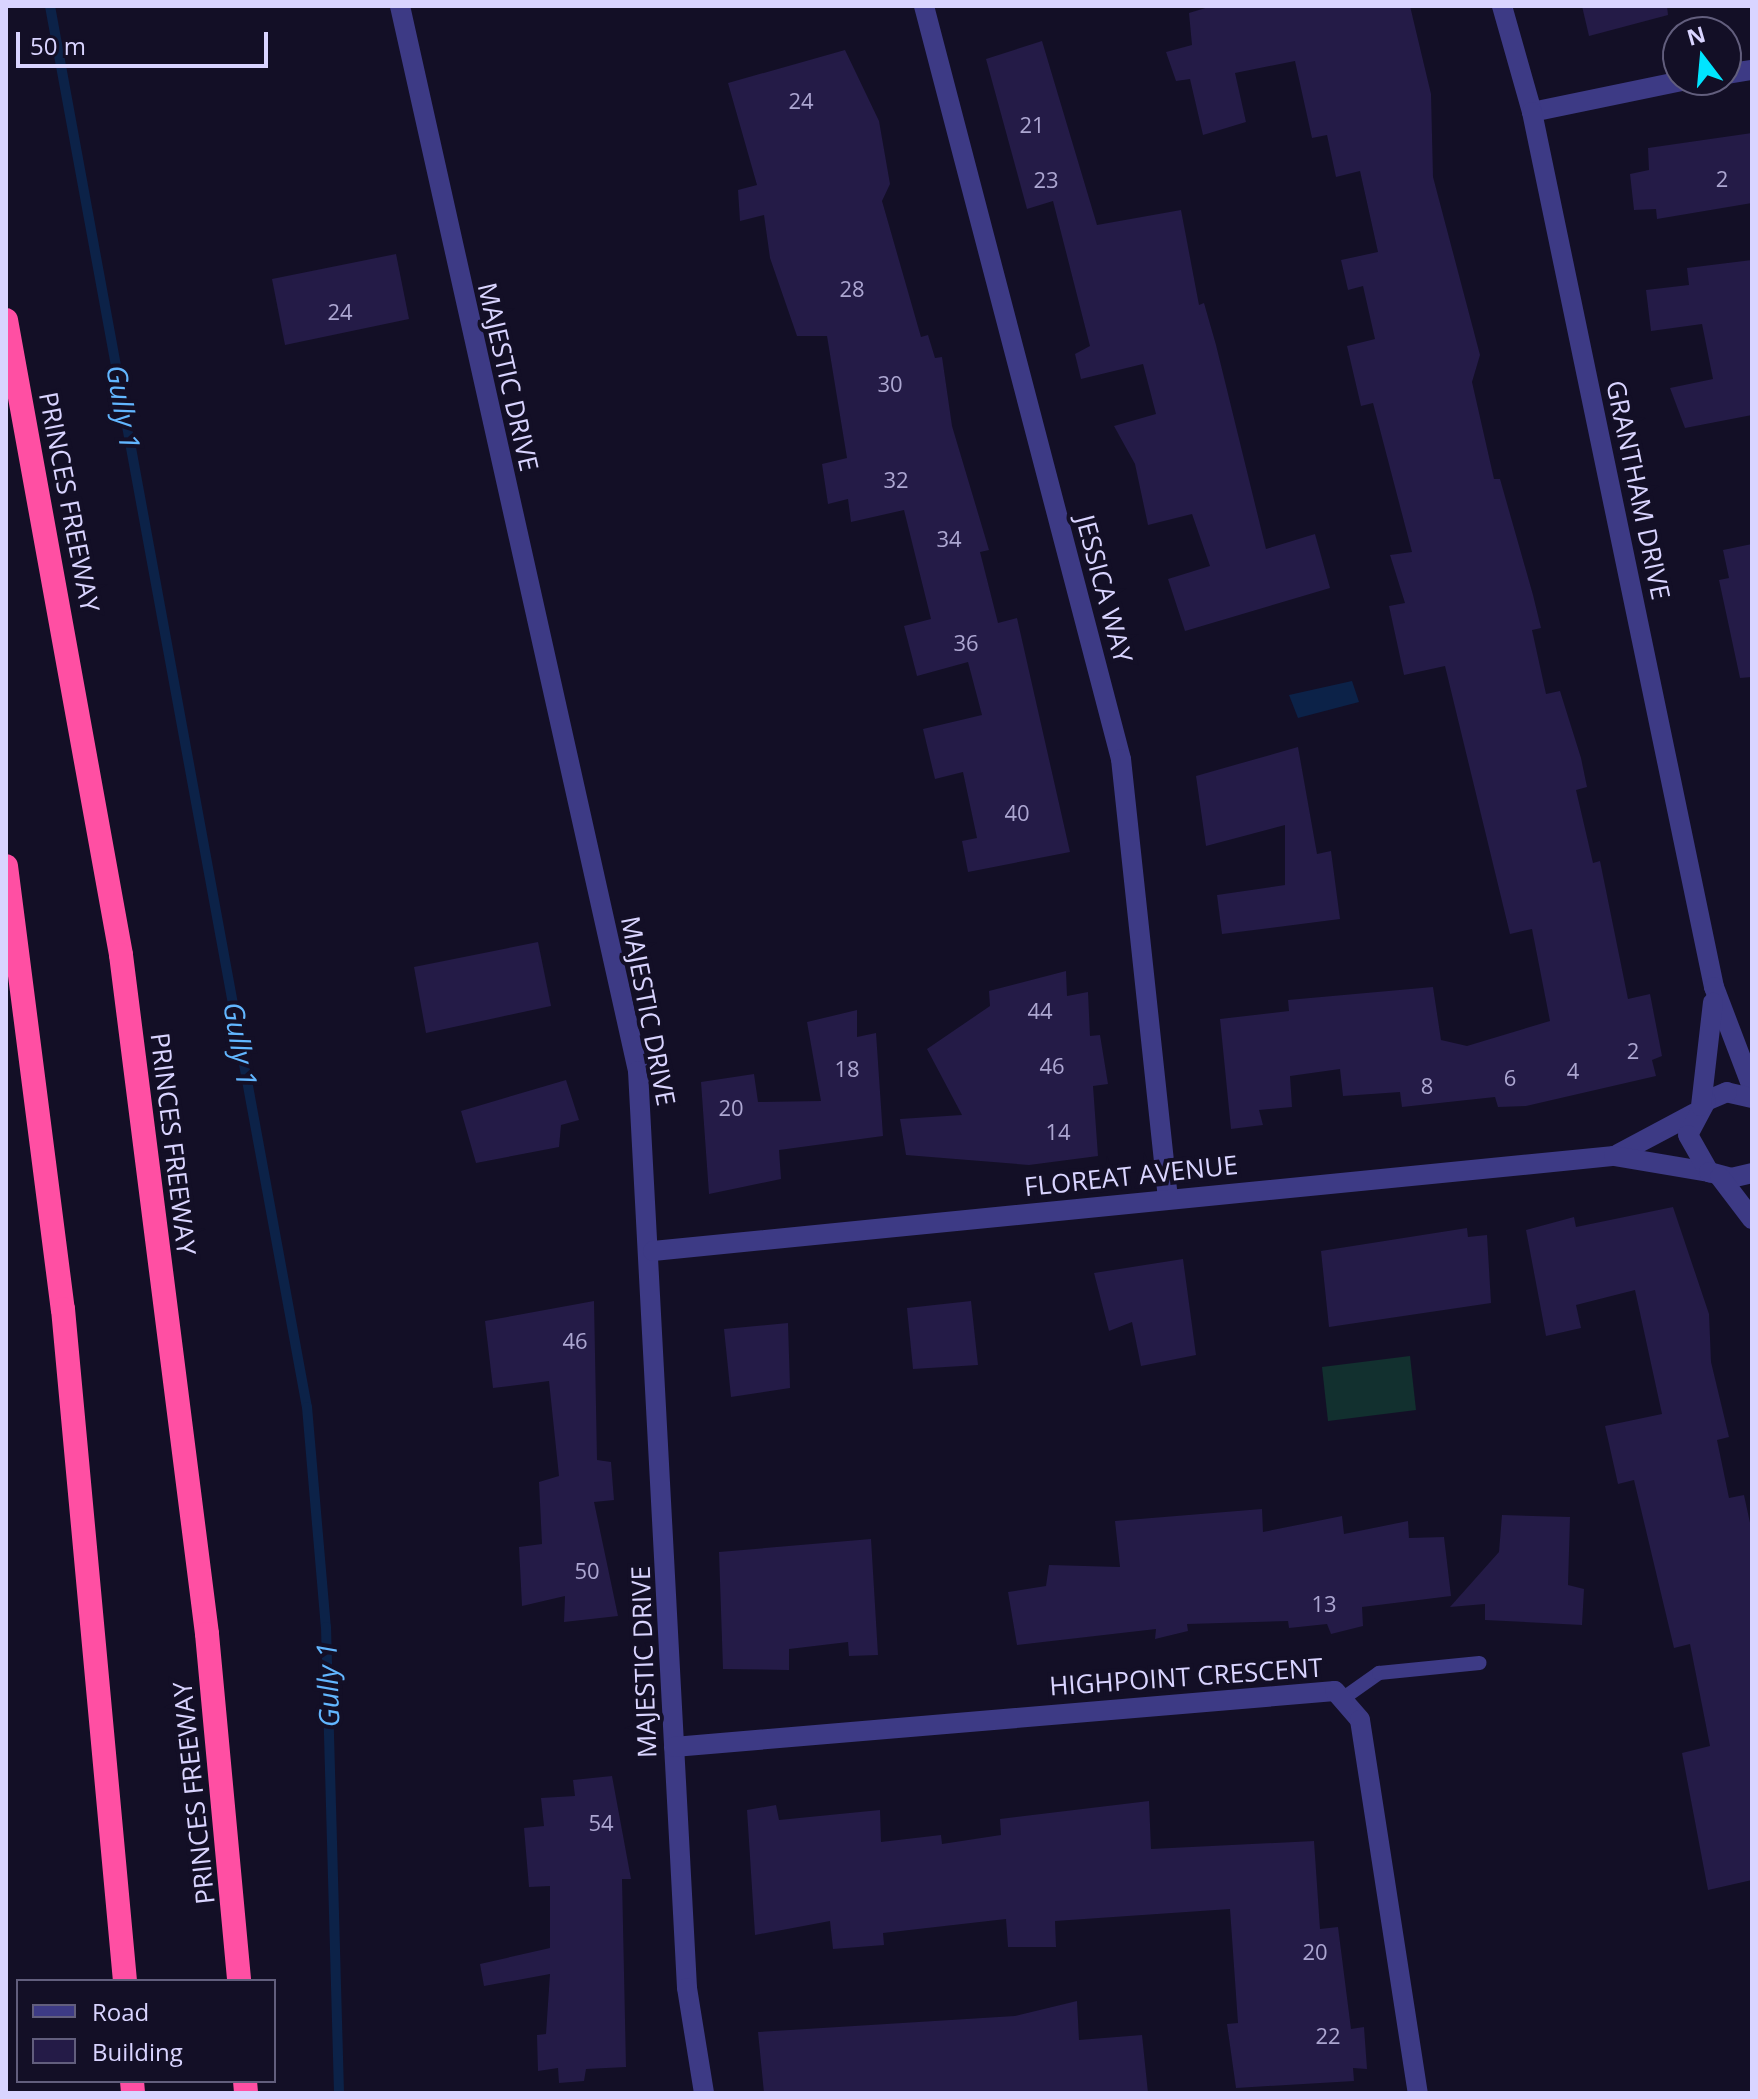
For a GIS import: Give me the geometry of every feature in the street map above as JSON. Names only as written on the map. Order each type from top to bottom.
[{"type":"highway","name":"PRINCES FREEWAY","points":[[6,320],[121,955],[207,1634],[239,1979]]},
{"type":"highway","points":[[6,866],[63,1309],[125,1979]]},
{"type":"street","name":"MAJESTIC DRIVE","points":[[400,6],[638,1071],[653,1251],[687,1988],[704,2093]]},
{"type":"street","name":"JESSICA WAY","points":[[924,6],[1121,759],[1168,1198]]},
{"type":"street","name":"GRANTHAM DRIVE","points":[[1502,6],[1532,112],[1714,987],[1752,1087]]},
{"type":"street","points":[[1532,112],[1662,85]]},
{"type":"street","name":"GRANTHAM DRIVE","points":[[1714,987],[1711,1067],[1698,1109],[1691,1150],[1752,1219]]},
{"type":"street","points":[[1698,1109],[1727,1092],[1752,1098]]},
{"type":"street","name":"FLOREAT AVENUE","points":[[1614,1156],[1698,1109]]},
{"type":"street","name":"FLOREAT AVENUE","points":[[653,1251],[1614,1156],[1714,1174]]},
{"type":"street","points":[[1714,1174],[1752,1173]]},
{"type":"street","name":"HIGHPOINT CRESCENT","points":[[674,1747],[1319,1688],[1345,1697],[1360,1720],[1418,2093]]},
{"type":"lane","points":[[1345,1697],[1379,1673],[1480,1663]]},
{"type":"green space","points":[[1410,1356],[1416,1410],[1328,1421],[1322,1367]]},
{"type":"water","points":[[1352,681],[1359,702],[1298,718],[1289,695]]},
{"type":"building","points":[[1212,6],[1410,6],[1431,94],[1433,177],[1480,355],[1472,382],[1494,479],[1500,479],[1541,628],[1532,630],[1546,694],[1560,691],[1581,758],[1587,787],[1576,790],[1593,863],[1600,861],[1628,999],[1650,994],[1662,1056],[1652,1060],[1656,1076],[1526,1106],[1498,1107],[1495,1097],[1402,1107],[1400,1092],[1343,1096],[1340,1069],[1290,1076],[1292,1107],[1259,1110],[1263,1125],[1231,1129],[1220,1019],[1289,1011],[1288,1000],[1433,987],[1441,1040],[1467,1046],[1550,1021],[1532,929],[1510,934],[1445,666],[1404,675],[1389,606],[1405,603],[1390,555],[1412,552],[1373,403],[1361,406],[1347,346],[1375,339],[1363,286],[1348,290],[1341,260],[1378,252],[1360,171],[1336,177],[1327,135],[1312,138],[1295,61],[1235,73],[1246,122],[1203,135],[1190,79],[1176,81],[1166,52],[1192,45],[1189,13]]},
{"type":"building","points":[[1582,6],[1667,6],[1668,15],[1589,36]]},
{"type":"building","points":[[1042,41],[1097,225],[1181,210],[1199,305],[1204,303],[1216,345],[1266,549],[1315,534],[1330,588],[1185,631],[1168,579],[1210,566],[1192,514],[1148,525],[1135,464],[1114,426],[1156,414],[1143,364],[1081,379],[1075,354],[1090,346],[1053,201],[1027,209],[986,59]]},
{"type":"building","points":[[845,50],[879,121],[890,184],[882,201],[921,337],[928,335],[935,358],[942,357],[952,426],[989,550],[980,552],[998,623],[1017,618],[1070,852],[968,872],[962,841],[977,838],[963,772],[935,779],[923,729],[982,715],[968,662],[917,676],[904,626],[931,619],[904,510],[851,522],[848,499],[828,504],[822,464],[847,458],[827,336],[797,336],[770,258],[764,215],[740,221],[738,190],[757,185],[728,83]]},
{"type":"building","points":[[1752,133],[1752,203],[1657,219],[1656,209],[1634,210],[1630,174],[1649,170],[1648,148]]},
{"type":"building","points":[[396,254],[409,319],[285,345],[272,279]]},
{"type":"building","points":[[1752,260],[1752,415],[1685,428],[1670,388],[1713,379],[1702,324],[1651,331],[1646,290],[1689,285],[1687,268]]},
{"type":"building","points":[[1752,544],[1752,677],[1740,678],[1719,580],[1729,578],[1723,550]]},
{"type":"building","points":[[1298,747],[1317,854],[1331,851],[1340,919],[1222,934],[1217,895],[1285,885],[1285,825],[1206,846],[1196,776]]},
{"type":"building","points":[[538,942],[551,1006],[426,1033],[414,967]]},
{"type":"building","points":[[1066,971],[1067,996],[1088,992],[1090,1036],[1100,1035],[1108,1084],[1093,1086],[1098,1156],[1029,1165],[906,1155],[900,1119],[962,1115],[927,1049],[990,1006],[989,991]]},
{"type":"building","points":[[857,1010],[857,1037],[876,1033],[883,1136],[779,1150],[781,1179],[709,1194],[701,1082],[754,1074],[758,1102],[821,1101],[807,1022]]},
{"type":"building","points":[[566,1080],[579,1120],[561,1125],[559,1147],[476,1163],[461,1111]]},
{"type":"building","points":[[1673,1207],[1709,1314],[1711,1362],[1729,1437],[1717,1440],[1729,1498],[1744,1495],[1752,1532],[1752,1880],[1708,1890],[1682,1753],[1710,1746],[1690,1644],[1674,1648],[1634,1480],[1618,1484],[1605,1426],[1662,1414],[1635,1290],[1576,1305],[1581,1328],[1546,1336],[1526,1230],[1574,1217],[1576,1227]]},
{"type":"building","points":[[1467,1228],[1468,1237],[1487,1235],[1491,1303],[1329,1327],[1321,1251]]},
{"type":"building","points":[[1183,1259],[1196,1355],[1141,1366],[1132,1322],[1109,1331],[1094,1273]]},
{"type":"building","points":[[594,1301],[597,1460],[611,1462],[614,1500],[594,1502],[618,1616],[564,1622],[565,1596],[522,1606],[519,1547],[542,1544],[539,1482],[559,1476],[549,1381],[493,1388],[485,1321]]},
{"type":"building","points":[[971,1301],[978,1365],[913,1369],[907,1308]]},
{"type":"building","points":[[788,1323],[790,1388],[731,1397],[724,1329]]},
{"type":"building","points":[[1262,1509],[1263,1532],[1342,1516],[1344,1534],[1408,1521],[1409,1538],[1444,1537],[1451,1596],[1362,1607],[1363,1626],[1331,1634],[1327,1624],[1289,1628],[1288,1621],[1187,1624],[1188,1631],[1155,1639],[1156,1629],[1017,1645],[1008,1592],[1046,1586],[1049,1565],[1120,1567],[1115,1521]]},
{"type":"building","points":[[1502,1515],[1570,1517],[1568,1585],[1584,1589],[1582,1625],[1485,1620],[1485,1604],[1450,1607],[1499,1552]]},
{"type":"building","points":[[871,1539],[878,1655],[849,1656],[848,1642],[789,1649],[789,1670],[723,1669],[719,1552]]},
{"type":"building","points":[[612,1776],[631,1879],[622,1879],[626,2067],[586,2069],[584,2081],[559,2083],[558,2068],[538,2071],[537,2035],[546,2034],[550,1974],[484,1986],[480,1964],[550,1948],[550,1886],[529,1887],[524,1828],[544,1826],[541,1798],[575,1796],[573,1780]]},
{"type":"building","points":[[1149,1801],[1151,1849],[1314,1841],[1320,1929],[1338,1927],[1351,2029],[1364,2027],[1367,2069],[1353,2068],[1354,2081],[1236,2088],[1227,2024],[1238,2023],[1230,1909],[1055,1921],[1056,1947],[1008,1947],[1006,1919],[883,1933],[884,1945],[833,1949],[830,1921],[755,1935],[747,1810],[776,1805],[779,1820],[880,1810],[881,1842],[941,1835],[942,1844],[1001,1835],[1000,1819]]},
{"type":"building","points":[[1077,2001],[1079,2040],[1142,2035],[1148,2093],[764,2093],[758,2032],[1015,2016]]},
{"type":"waterway","name":"Gully 1","points":[[50,6],[307,1407],[326,1627],[339,2093]]}]
